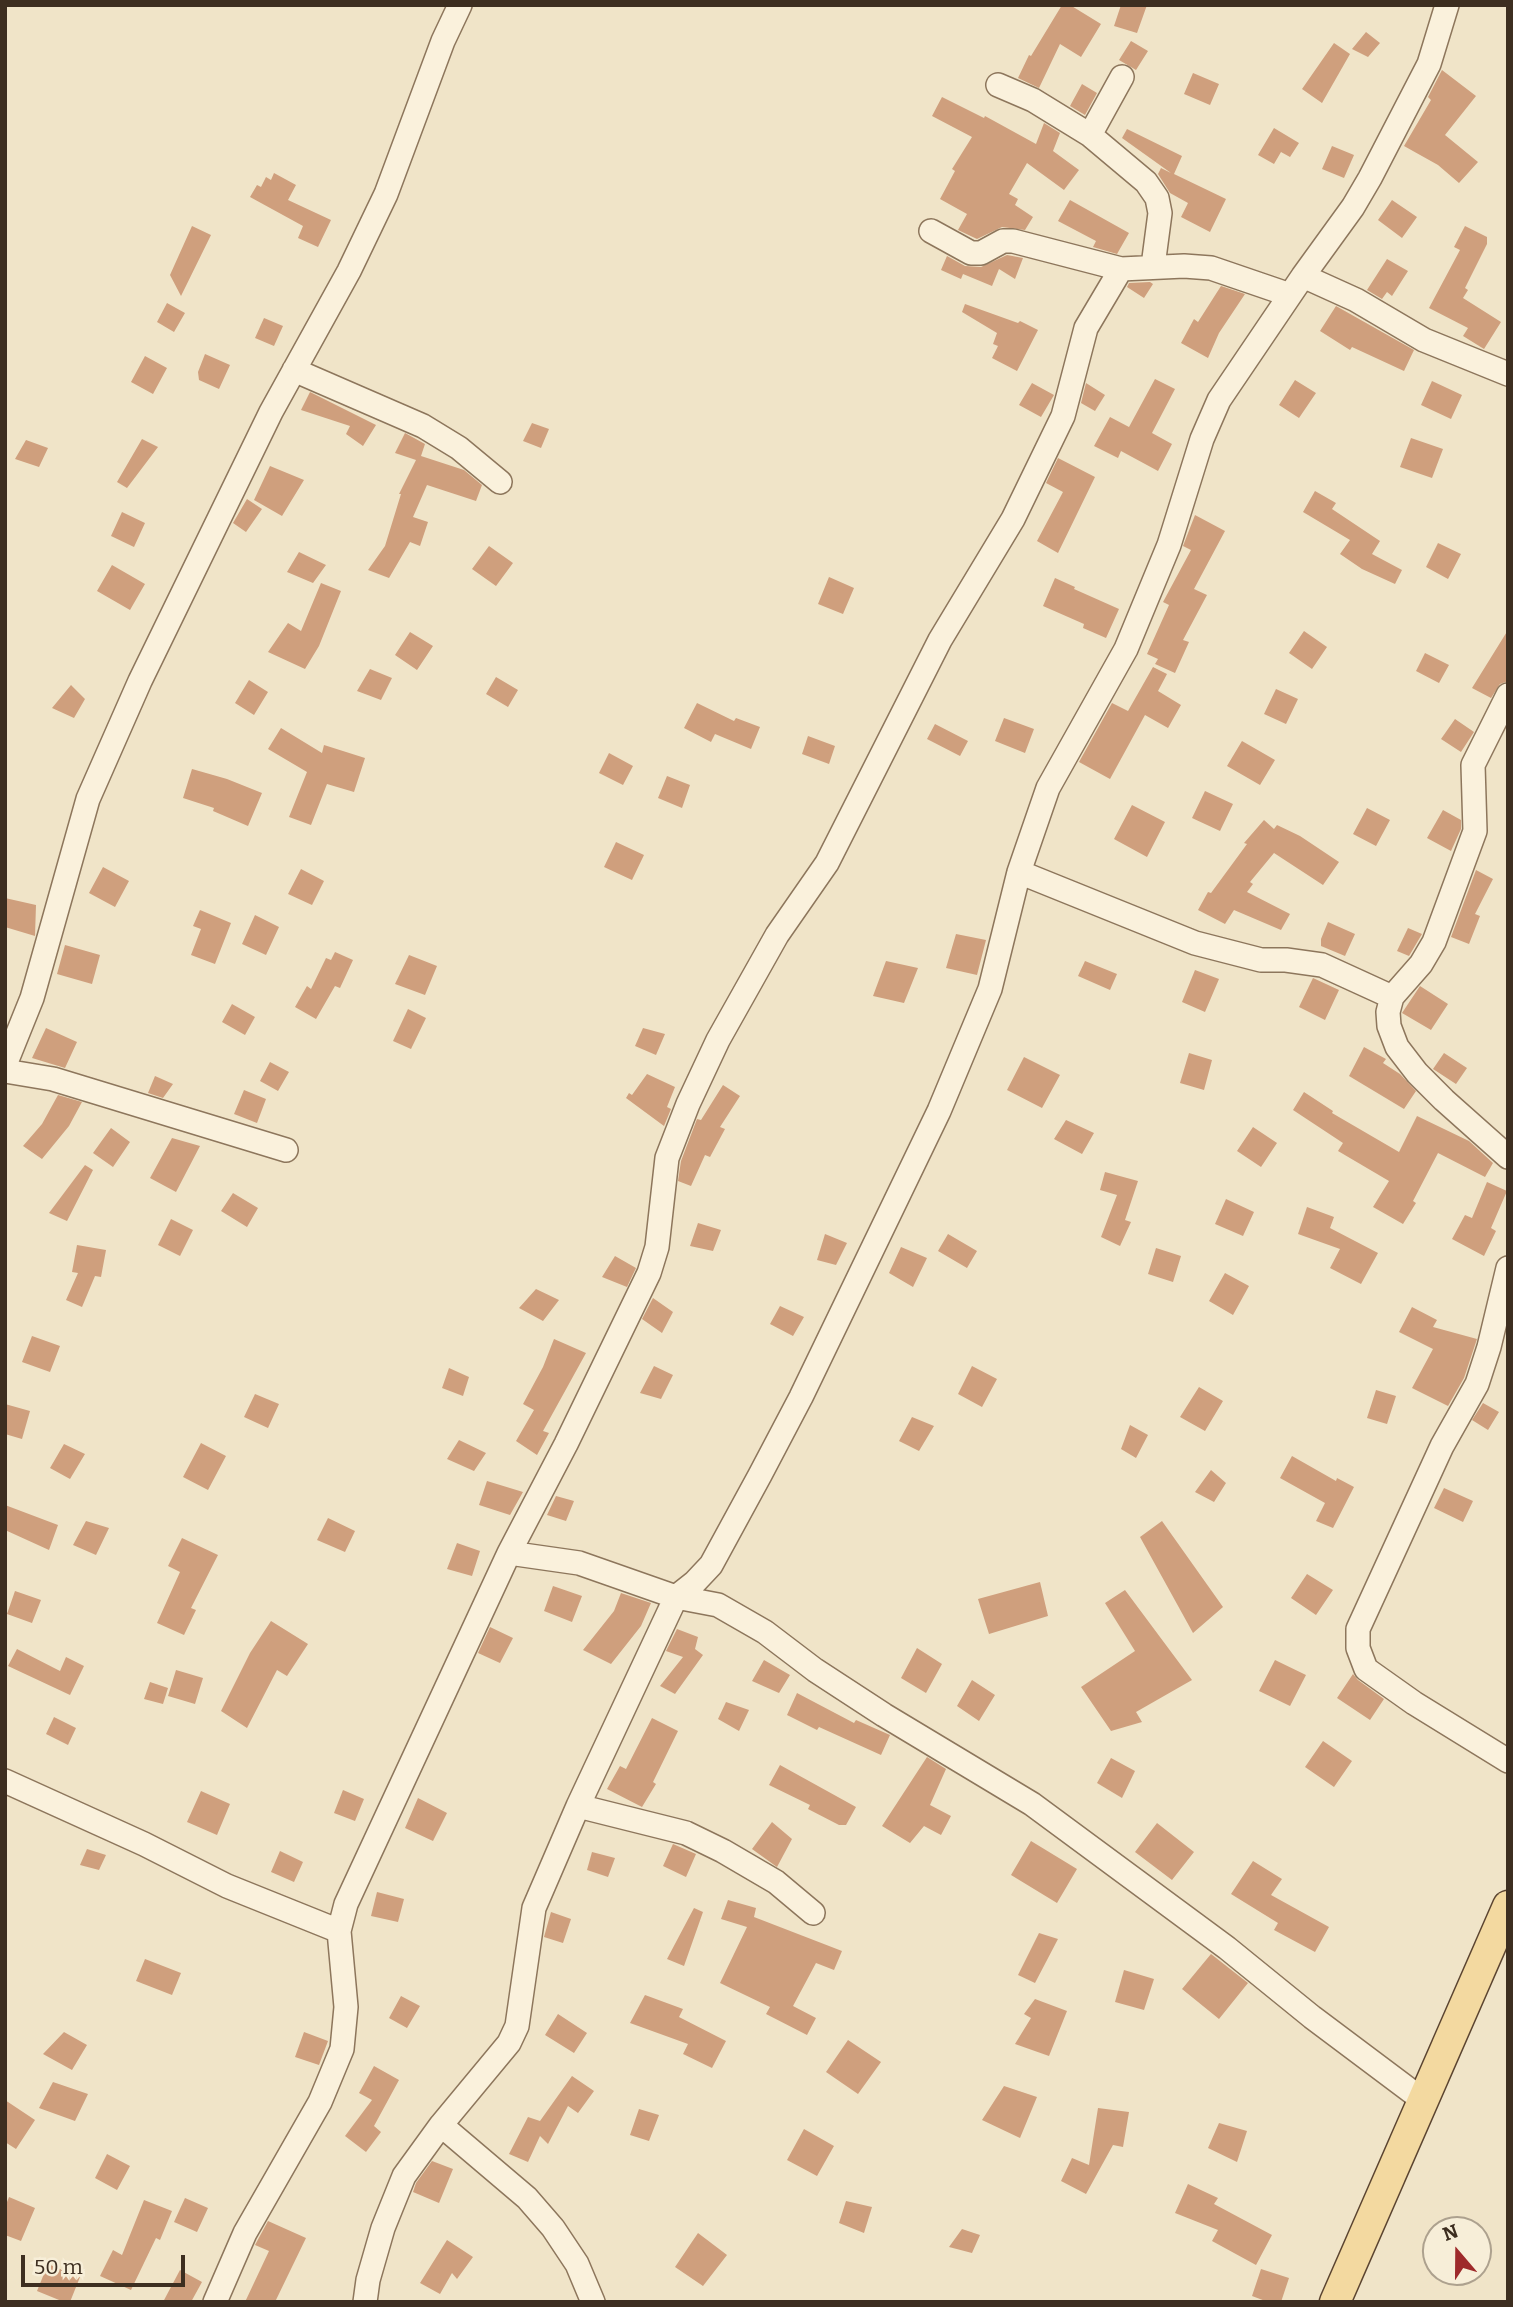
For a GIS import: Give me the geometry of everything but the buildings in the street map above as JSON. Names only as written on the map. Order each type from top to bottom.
[{"type":"main road","points":[[1335,2302],[1508,1906]]},
{"type":"street","points":[[5,1065],[32,998],[88,799],[140,681],[271,412],[349,271],[386,194],[443,41],[460,5]]},
{"type":"street","points":[[365,2302],[368,2280],[383,2228],[404,2176],[441,2125],[509,2043],[517,2026],[534,1908],[578,1806],[676,1597],[711,1565],[760,1475],[801,1397],[939,1111],[990,989],[1019,872],[1048,788],[1131,638],[1169,545],[1202,439],[1219,400],[1353,207],[1370,178],[1429,64],[1447,5]]},
{"type":"street","points":[[1090,135],[1122,77]]},
{"type":"street","points":[[998,85],[1033,100],[1090,135],[1146,182],[1157,198],[1160,213],[1160,230],[1153,266]]},
{"type":"street","points":[[931,231],[971,253],[981,253],[1003,242],[1013,241],[1121,269],[1153,266],[1211,268],[1290,295]]},
{"type":"street","points":[[215,2302],[245,2232],[320,2102],[342,2049],[346,2007],[339,1931],[346,1904],[509,1553],[566,1444],[649,1273],[657,1247],[667,1158],[688,1104],[718,1040],[777,935],[827,863],[940,640],[1013,519],[1063,416],[1086,328],[1121,269]]},
{"type":"street","points":[[1303,276],[1356,300],[1424,340],[1508,374]]},
{"type":"street","points":[[294,370],[423,426],[459,448],[500,481]]},
{"type":"street","points":[[1508,695],[1473,765],[1475,831],[1434,942],[1422,964],[1392,997],[1388,1012],[1389,1026],[1397,1047],[1417,1073],[1508,1157]]},
{"type":"street","points":[[1019,872],[1195,943],[1261,960],[1322,965],[1392,997]]},
{"type":"street","points":[[5,1071],[53,1079],[286,1150]]},
{"type":"street","points":[[1508,1268],[1477,1384],[1443,1446],[1358,1629],[1358,1648],[1366,1669],[1414,1703],[1508,1761]]},
{"type":"street","points":[[509,1553],[579,1563],[676,1597],[718,1605],[753,1625],[884,1716],[1032,1804],[1227,1948],[1312,2017],[1424,2101]]},
{"type":"street","points":[[5,1781],[144,1844],[228,1886],[339,1931]]},
{"type":"street","points":[[578,1806],[686,1833],[776,1882],[813,1913]]},
{"type":"street","points":[[441,2125],[527,2198],[553,2228],[577,2264],[593,2302]]}]
